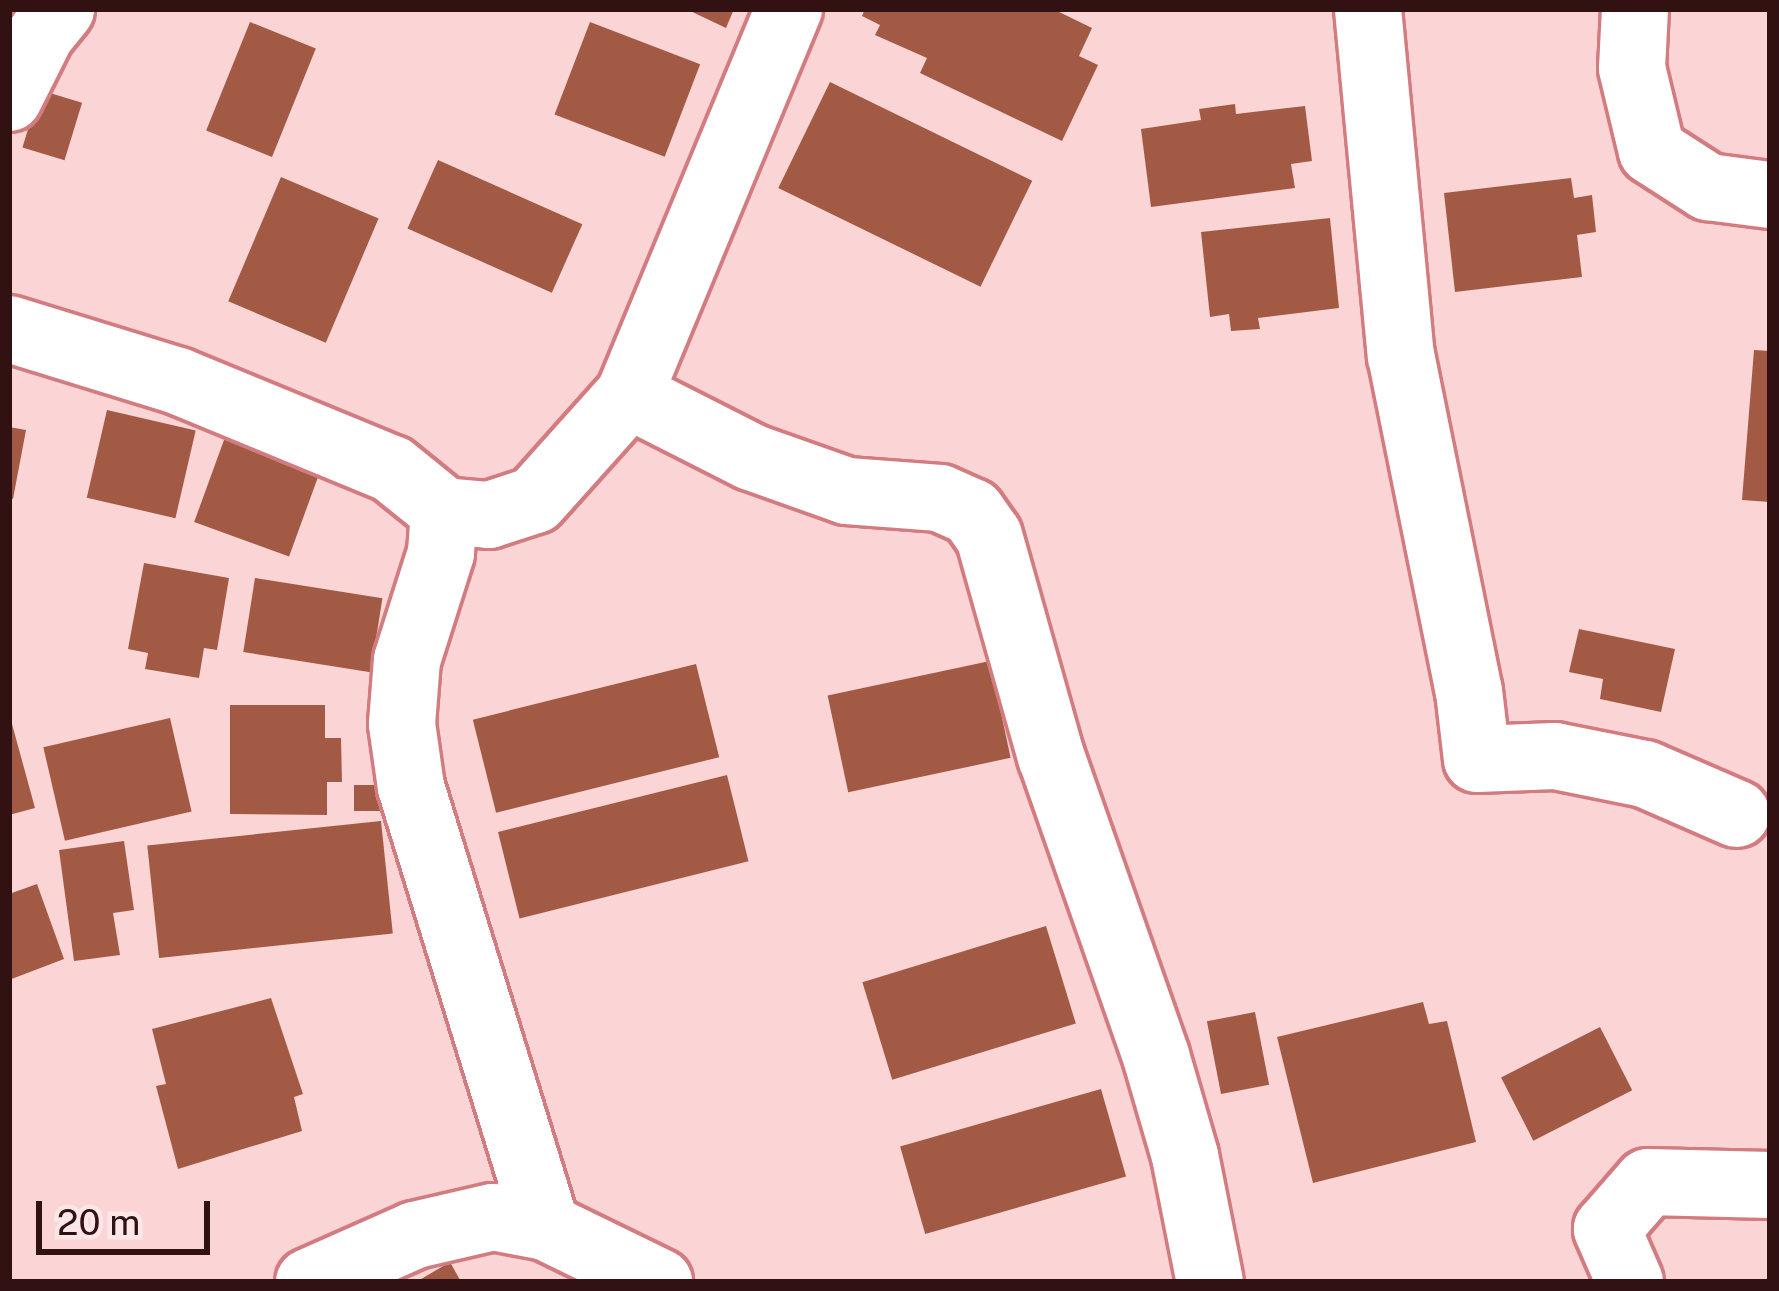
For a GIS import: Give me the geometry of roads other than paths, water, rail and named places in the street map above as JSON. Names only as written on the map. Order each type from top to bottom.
[{"type":"street","points":[[9,329],[178,381],[392,470],[444,511],[489,515],[536,500],[628,394],[789,9]]},
{"type":"street","points":[[1368,9],[1401,356],[1469,691],[1477,759],[1555,756],[1645,774],[1737,814]]},
{"type":"street","points":[[1635,9],[1632,68],[1652,151],[1708,187],[1770,195]]},
{"type":"street","points":[[9,98],[40,18]]},
{"type":"street","points":[[628,394],[751,457],[847,491],[940,499],[972,512],[989,536],[1052,756],[1156,1056],[1185,1156],[1210,1282]]},
{"type":"street","points":[[444,511],[441,553],[407,660],[402,724],[411,787],[547,1227]]},
{"type":"street","points":[[1630,1282],[1606,1229],[1648,1182],[1770,1185]]},
{"type":"street","points":[[309,1282],[415,1235],[493,1217],[547,1227],[659,1282]]}]
